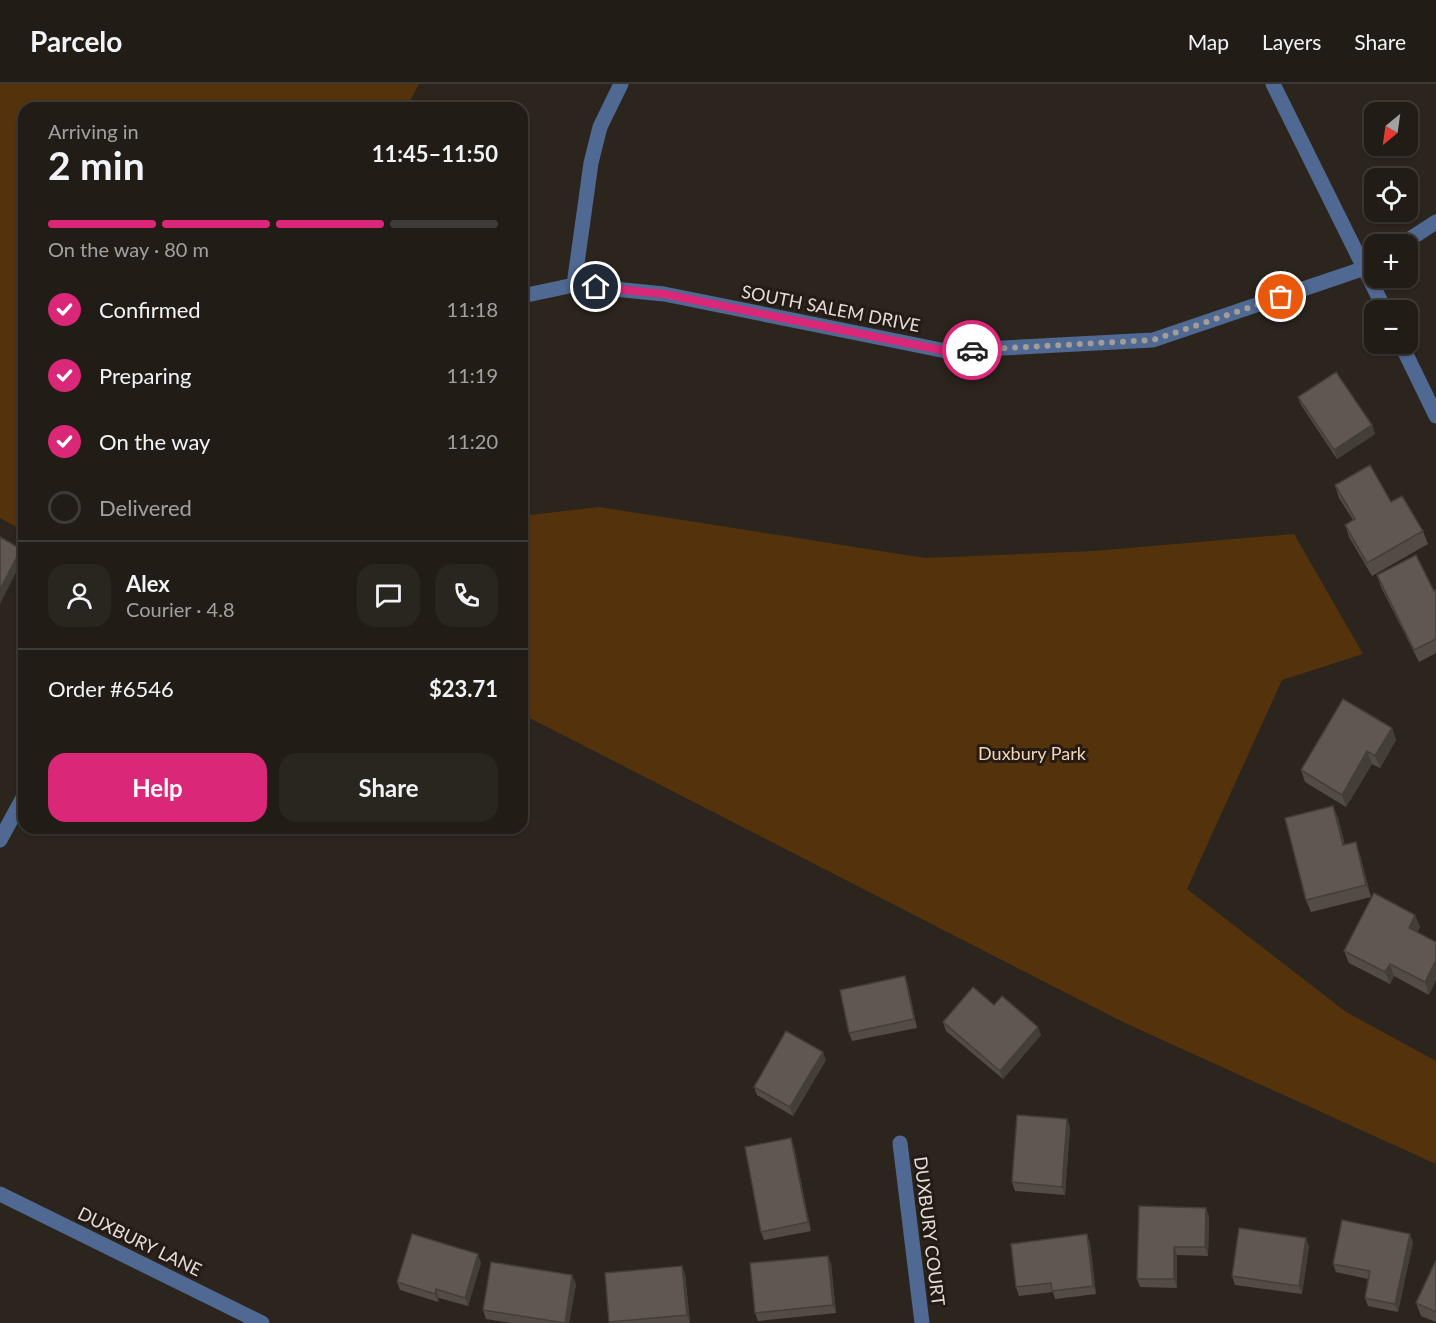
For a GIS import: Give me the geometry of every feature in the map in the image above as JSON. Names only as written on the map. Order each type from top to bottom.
[{"type":"street","points":[[574,285],[591,163],[600,127],[621,84]]},
{"type":"street","points":[[1273,84],[1364,255]]},
{"type":"street","points":[[1417,234],[1436,222]]},
{"type":"street","name":"SOUTH SALEM DRIVE","points":[[528,295],[574,285],[664,294],[946,351],[1153,340],[1364,268]]},
{"type":"street","points":[[1406,354],[1436,416]]},
{"type":"street","points":[[0,840],[18,807]]},
{"type":"street","name":"DUXBURY COURT","points":[[900,1143],[922,1323]]},
{"type":"street","name":"DUXBURY LANE","points":[[0,1194],[262,1323]]},
{"type":"green space","points":[[0,84],[419,84],[409,102],[18,102],[18,528],[0,518]]},
{"type":"green space","name":"Duxbury Park","points":[[599,507],[925,558],[1094,551],[1294,534],[1363,654],[1282,680],[1187,889],[1346,1012],[1436,1061],[1436,1164],[1125,1023],[528,717],[528,515]]},
{"type":"building","points":[[1336,372],[1372,425],[1334,450],[1298,397]]},
{"type":"building","points":[[1370,465],[1391,502],[1402,496],[1423,531],[1367,563],[1345,525],[1355,519],[1335,485]]},
{"type":"building","points":[[0,537],[18,547],[18,555],[0,589]]},
{"type":"building","points":[[1416,555],[1434,591],[1436,589],[1436,639],[1414,650],[1377,575]]},
{"type":"building","points":[[1343,699],[1392,728],[1375,756],[1367,751],[1342,795],[1301,770]]},
{"type":"building","points":[[1333,806],[1343,845],[1356,842],[1366,885],[1306,900],[1285,818]]},
{"type":"building","points":[[1374,893],[1415,915],[1409,928],[1436,942],[1436,960],[1425,982],[1390,964],[1385,972],[1344,951]]},
{"type":"building","points":[[905,976],[914,1019],[849,1033],[840,990]]},
{"type":"building","points":[[973,987],[994,1005],[1002,996],[1038,1027],[1000,1071],[943,1022]]},
{"type":"building","points":[[786,1031],[823,1052],[790,1107],[754,1087]]},
{"type":"building","points":[[1017,1115],[1067,1119],[1062,1187],[1012,1182]]},
{"type":"building","points":[[791,1138],[808,1222],[761,1232],[745,1147]]},
{"type":"building","points":[[1139,1206],[1206,1208],[1205,1247],[1174,1247],[1174,1279],[1137,1279]]},
{"type":"building","points":[[1342,1220],[1410,1234],[1395,1304],[1365,1298],[1370,1271],[1333,1264]]},
{"type":"building","points":[[1239,1228],[1306,1238],[1299,1286],[1232,1276]]},
{"type":"building","points":[[412,1234],[478,1254],[465,1298],[436,1289],[435,1294],[397,1282]]},
{"type":"building","points":[[1087,1234],[1093,1286],[1052,1291],[1051,1283],[1016,1287],[1011,1244]]},
{"type":"building","points":[[828,1256],[833,1305],[755,1313],[750,1263]]},
{"type":"building","points":[[1436,1260],[1436,1312],[1416,1303]]},
{"type":"building","points":[[491,1262],[572,1275],[565,1323],[483,1310]]},
{"type":"building","points":[[682,1266],[687,1315],[609,1322],[605,1273]]},
{"type":"way so far","points":[[972,350],[1153,340],[1281,297]]},
{"type":"route","points":[[596,287],[664,294],[946,351],[972,350]]}]
